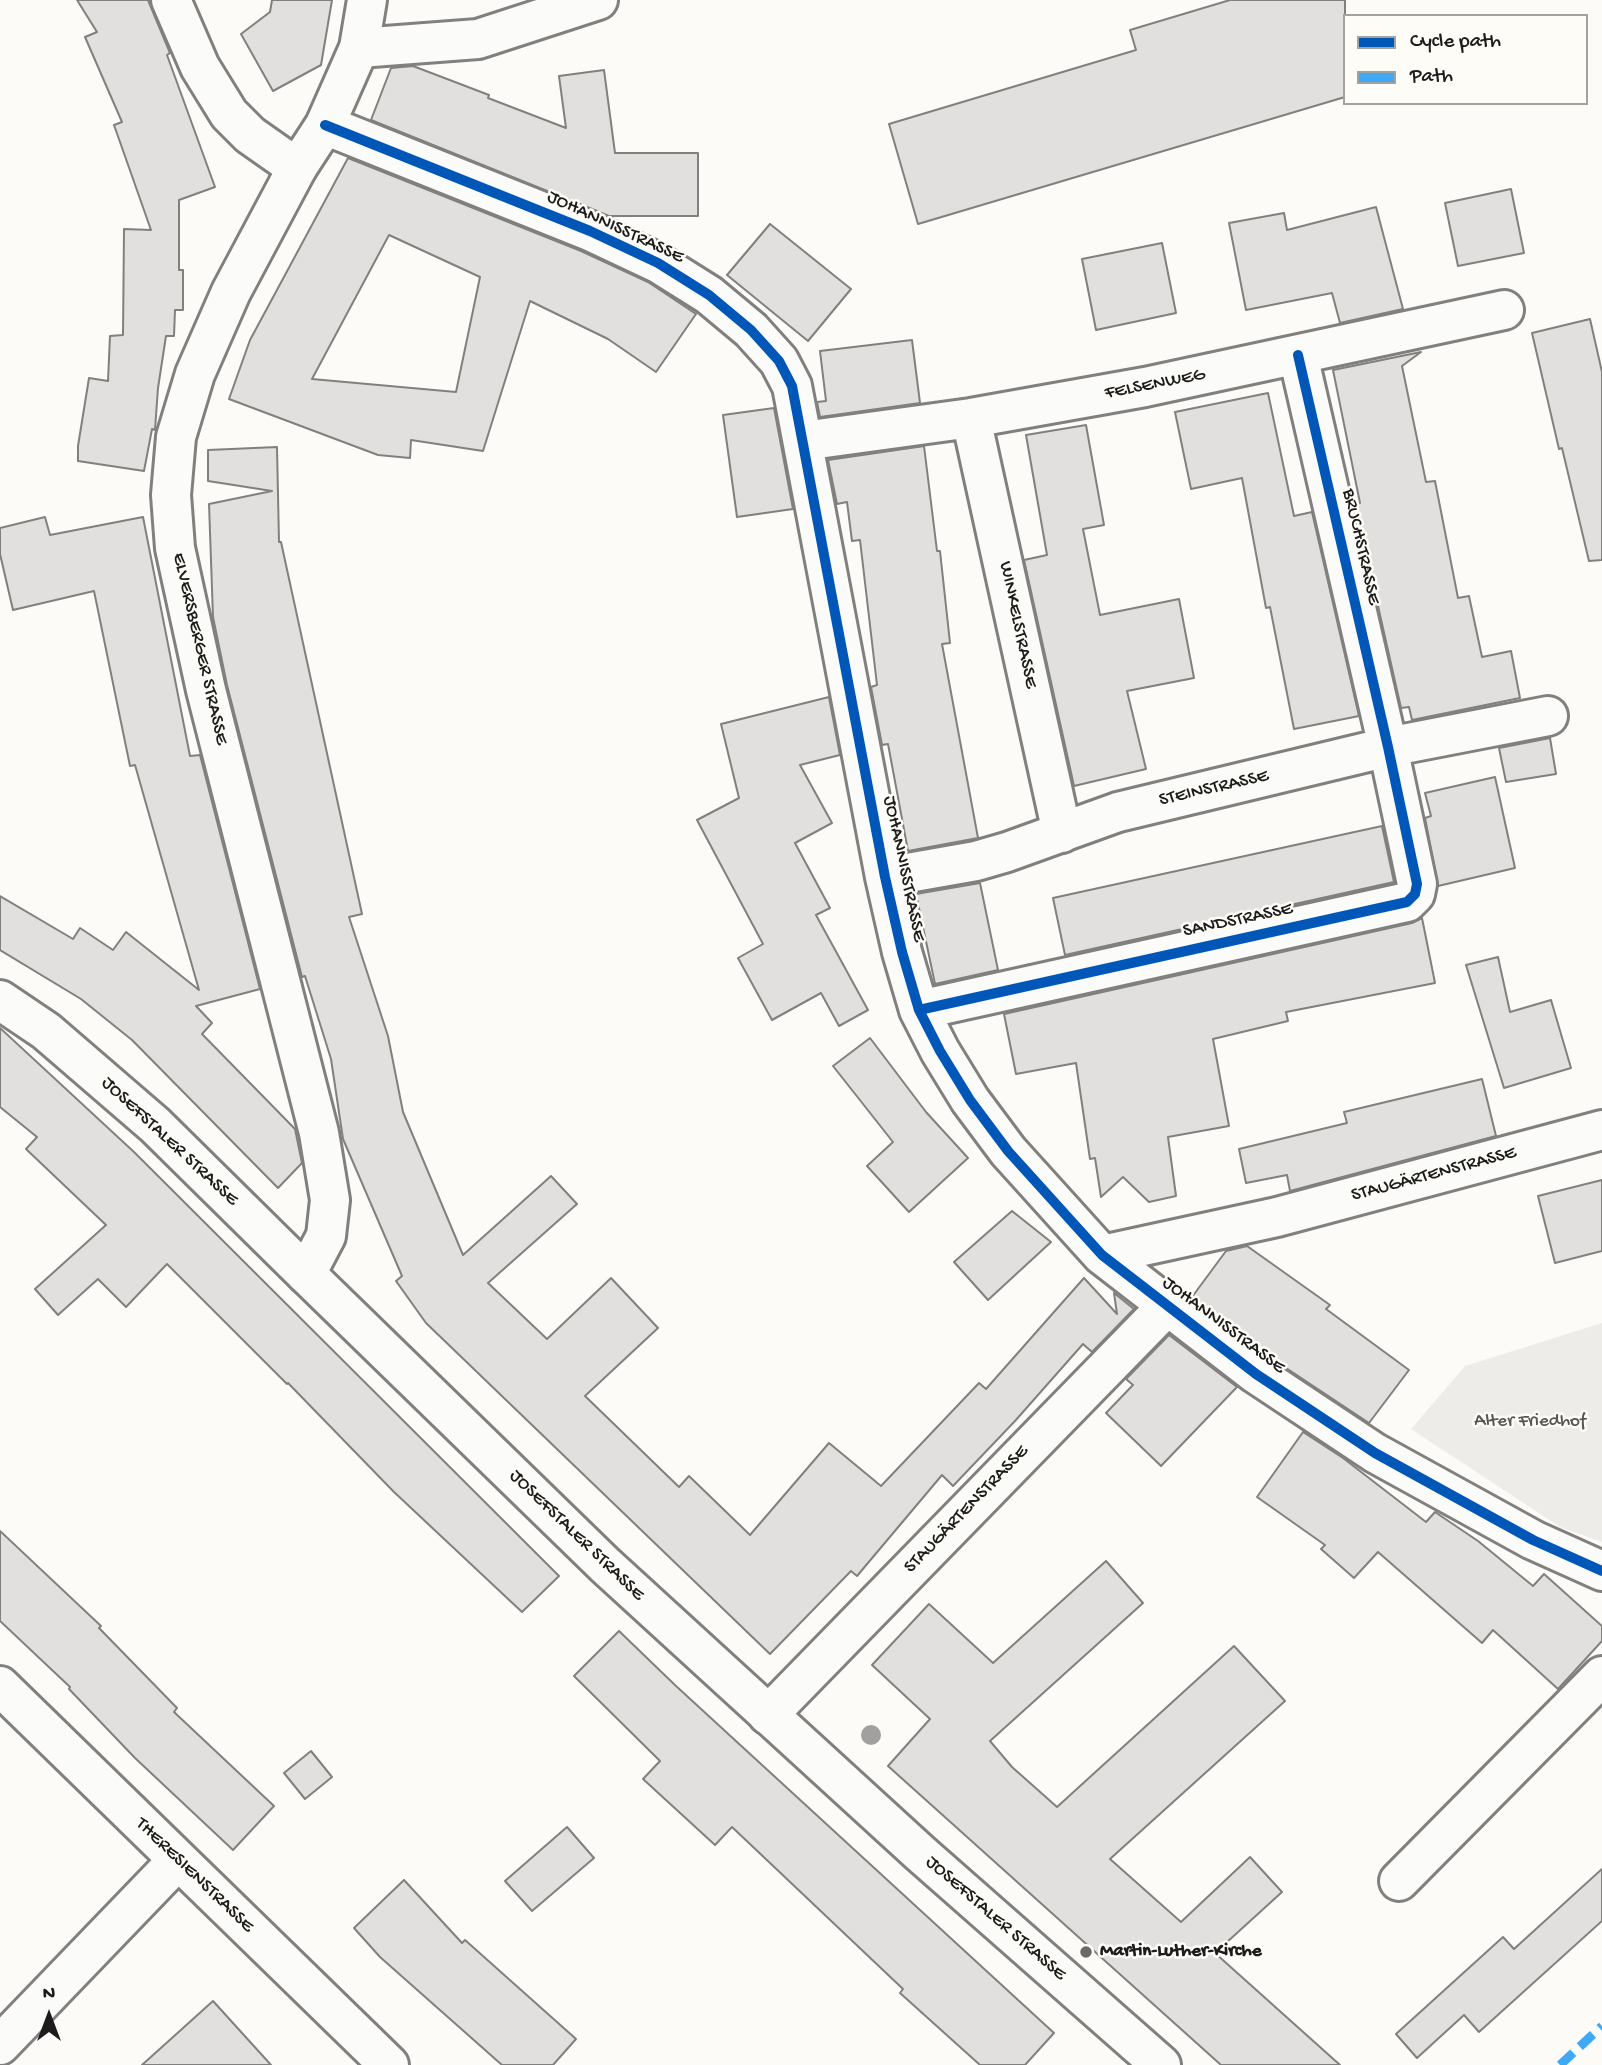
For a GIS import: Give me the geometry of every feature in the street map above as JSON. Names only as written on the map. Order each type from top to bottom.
[{"type":"street","points":[[171,0],[200,67],[229,114],[250,135],[297,168]]},
{"type":"street","name":"ELVERSBERGER STRASSE","points":[[306,1274],[326,1236],[330,1200],[319,1133],[206,690],[176,548],[171,495],[176,437],[195,374],[231,292],[297,168],[325,125],[359,48],[367,0]]},
{"type":"street","points":[[359,48],[478,39],[598,0]]},
{"type":"street","name":"JOHANNISSTRASSE","points":[[325,125],[590,232],[658,264],[709,295],[751,330],[779,361],[792,386],[902,952],[919,1010],[970,1100],[1008,1152],[1102,1255],[1256,1374],[1376,1453],[1533,1539],[1602,1571]]},
{"type":"street","name":"FELSENWEG","points":[[803,440],[971,418],[1145,387],[1504,310]]},
{"type":"street","name":"BRUCHSTRASSE","points":[[1298,355],[1388,747]]},
{"type":"street","name":"WINKELSTRASSE","points":[[971,418],[1062,833]]},
{"type":"street","name":"STEINSTRASSE","points":[[886,877],[976,861],[1118,812],[1388,747],[1548,716]]},
{"type":"street","name":"SANDSTRASSE","points":[[919,1010],[1407,902],[1415,894],[1417,884],[1388,747]]},
{"type":"street","name":"JOSEFSTALER STRASSE","points":[[0,1000],[46,1031],[155,1125],[605,1565],[920,1853],[1161,2065]]},
{"type":"street","name":"STAUGÄRTENSTRASSE","points":[[1102,1255],[1278,1217],[1602,1130]]},
{"type":"street","name":"STAUGÄRTENSTRASSE","points":[[768,1714],[1167,1306]]},
{"type":"street","points":[[1399,1881],[1602,1676]]},
{"type":"street","name":"THERESIENSTRASSE","points":[[0,1686],[389,2065]]},
{"type":"street","points":[[0,2045],[178,1860]]},
{"type":"green space","name":"Alter Friedhof","points":[[1602,1323],[1602,1542],[1560,1527],[1411,1429],[1465,1366]]},
{"type":"building","points":[[77,0],[148,0],[170,53],[167,55],[215,187],[179,200],[179,270],[183,270],[183,310],[175,310],[174,336],[166,336],[155,430],[152,429],[144,471],[78,461],[89,378],[108,381],[110,336],[123,335],[124,229],[151,230],[114,125],[122,122],[85,37],[97,32]]},
{"type":"building","points":[[272,0],[332,0],[321,65],[273,91],[241,34],[270,12]]},
{"type":"building","points":[[1230,0],[1345,0],[1343,98],[918,224],[889,124],[1136,50],[1130,30]]},
{"type":"building","points":[[413,66],[566,128],[559,76],[604,70],[615,153],[698,153],[698,216],[609,216],[371,120],[391,68]]},
{"type":"building","points":[[348,158],[581,251],[648,282],[696,314],[656,372],[608,339],[530,301],[483,451],[411,440],[410,458],[378,455],[229,399],[250,340]],"holes":[[[389,235],[480,277],[456,392],[312,379]]]},
{"type":"building","points":[[1511,189],[1524,253],[1458,266],[1445,203]]},
{"type":"building","points":[[1376,207],[1403,309],[1340,323],[1332,293],[1246,310],[1229,223],[1284,213],[1287,230]]},
{"type":"building","points":[[770,224],[851,289],[808,341],[727,275]]},
{"type":"building","points":[[1162,243],[1176,313],[1096,330],[1082,259]]},
{"type":"building","points":[[1590,319],[1602,372],[1602,560],[1589,561],[1532,333]]},
{"type":"building","points":[[912,340],[920,403],[820,417],[817,402],[826,401],[820,351]]},
{"type":"building","points":[[1421,352],[1402,366],[1426,482],[1435,481],[1458,598],[1469,596],[1482,657],[1511,651],[1520,698],[1412,720],[1409,707],[1401,708],[1355,504],[1360,503],[1333,370]]},
{"type":"building","points":[[1268,393],[1294,516],[1312,512],[1359,716],[1294,729],[1270,607],[1266,608],[1242,478],[1191,489],[1175,412]]},
{"type":"building","points":[[774,408],[793,509],[737,517],[723,415]]},
{"type":"building","points":[[1086,425],[1104,525],[1083,529],[1100,615],[1179,599],[1194,678],[1127,691],[1146,769],[1074,786],[1024,560],[1047,555],[1026,435]]},
{"type":"building","points":[[924,446],[937,551],[940,551],[950,643],[942,644],[978,838],[908,851],[888,744],[882,745],[871,687],[877,685],[860,540],[852,541],[847,502],[837,504],[828,460]]},
{"type":"building","points":[[277,447],[279,542],[362,914],[349,917],[388,1036],[403,1112],[463,1255],[551,1176],[577,1204],[488,1283],[547,1339],[611,1278],[658,1328],[585,1396],[679,1487],[689,1476],[750,1535],[829,1443],[881,1486],[979,1383],[986,1389],[1084,1278],[1117,1314],[1114,1293],[1134,1309],[1092,1352],[1083,1344],[953,1486],[942,1475],[857,1576],[851,1571],[770,1654],[426,1323],[396,1281],[402,1276],[343,1139],[331,1059],[305,976],[302,977],[227,685],[213,617],[209,504],[272,491],[208,481],[208,450]]},
{"type":"building","points":[[45,517],[50,535],[143,517],[190,756],[200,755],[260,989],[196,1006],[212,1023],[202,1034],[295,1129],[302,1163],[278,1188],[132,1040],[81,999],[0,950],[0,896],[73,939],[80,928],[113,950],[126,932],[199,990],[135,765],[130,766],[94,591],[13,610],[0,554],[0,528]]},
{"type":"building","points":[[829,697],[840,755],[800,765],[832,823],[795,843],[830,908],[816,915],[868,1010],[839,1026],[821,993],[772,1020],[738,958],[763,944],[697,820],[739,798],[721,724]]},
{"type":"building","points":[[1550,738],[1556,774],[1506,782],[1499,748]]},
{"type":"building","points":[[1495,777],[1515,868],[1438,886],[1425,818],[1431,816],[1425,793]]},
{"type":"building","points":[[1382,826],[1394,882],[1065,955],[1053,898]]},
{"type":"building","points":[[980,883],[998,970],[935,984],[916,894]]},
{"type":"building","points":[[1422,918],[1435,983],[1286,1012],[1288,1021],[1213,1039],[1229,1126],[1168,1137],[1176,1196],[1149,1202],[1123,1177],[1101,1197],[1095,1158],[1090,1159],[1076,1063],[1016,1074],[1004,1014],[1412,923]]},
{"type":"building","points":[[1498,957],[1510,1012],[1551,1000],[1571,1068],[1504,1088],[1466,965]]},
{"type":"building","points":[[0,1028],[134,1152],[559,1576],[522,1612],[394,1492],[167,1264],[126,1307],[98,1279],[58,1315],[35,1289],[106,1225],[26,1149],[37,1137],[0,1107]]},
{"type":"building","points":[[870,1038],[926,1112],[968,1158],[909,1212],[867,1166],[893,1142],[833,1066]]},
{"type":"building","points":[[1482,1079],[1496,1136],[1290,1191],[1287,1175],[1246,1183],[1239,1149],[1347,1123],[1344,1112]]},
{"type":"building","points":[[1602,1180],[1602,1251],[1555,1263],[1538,1196]]},
{"type":"building","points":[[1012,1211],[1051,1242],[988,1300],[954,1262]]},
{"type":"building","points":[[1247,1246],[1330,1305],[1326,1309],[1409,1370],[1369,1423],[1268,1356],[1192,1297],[1226,1251]]},
{"type":"building","points":[[1169,1335],[1237,1387],[1161,1466],[1106,1413],[1133,1385],[1126,1379]]},
{"type":"building","points":[[1303,1432],[1343,1458],[1426,1522],[1435,1512],[1478,1541],[1533,1586],[1544,1574],[1602,1626],[1602,1641],[1558,1689],[1493,1630],[1482,1643],[1378,1552],[1354,1578],[1321,1549],[1325,1545],[1257,1497]]},
{"type":"building","points":[[0,1531],[101,1626],[99,1628],[177,1708],[174,1712],[274,1806],[233,1850],[135,1758],[70,1687],[0,1621]]},
{"type":"building","points":[[1106,1561],[1143,1603],[990,1741],[1012,1767],[1057,1807],[1234,1646],[1285,1701],[1110,1859],[1181,1922],[1250,1857],[1282,1892],[1215,1953],[1340,2065],[1221,2065],[888,1766],[930,1719],[872,1665],[929,1604],[993,1663]]},
{"type":"building","points":[[619,1631],[1054,2033],[1025,2065],[980,2065],[900,1993],[903,1989],[732,1827],[715,1845],[643,1779],[660,1761],[574,1676]]},
{"type":"building","points":[[311,1751],[332,1777],[305,1799],[284,1773]]},
{"type":"building","points":[[567,1827],[594,1858],[532,1911],[505,1881]]},
{"type":"building","points":[[1602,1869],[1602,1921],[1479,2032],[1464,2015],[1417,2058],[1396,2034],[1503,1937],[1514,1949]]},
{"type":"building","points":[[404,1880],[462,1943],[465,1940],[576,2039],[553,2065],[502,2065],[380,1957],[354,1928]]},
{"type":"building","points":[[213,2001],[271,2065],[142,2065]]},
{"type":"marked path","points":[[1560,2065],[1602,2026]]},
{"type":"cycle path","points":[[325,125],[590,231],[658,263],[709,295],[751,330],[779,361],[792,386],[885,877],[902,952],[919,1010],[970,1100],[1008,1151],[1102,1255],[1256,1374],[1375,1453],[1533,1540],[1602,1571]]},
{"type":"cycle path","points":[[919,1010],[1407,902],[1415,894],[1417,884],[1388,747],[1298,355]]},
{"type":"place","name":"Martin-Luther-Kirche","points":[[1086,1952]]}]
